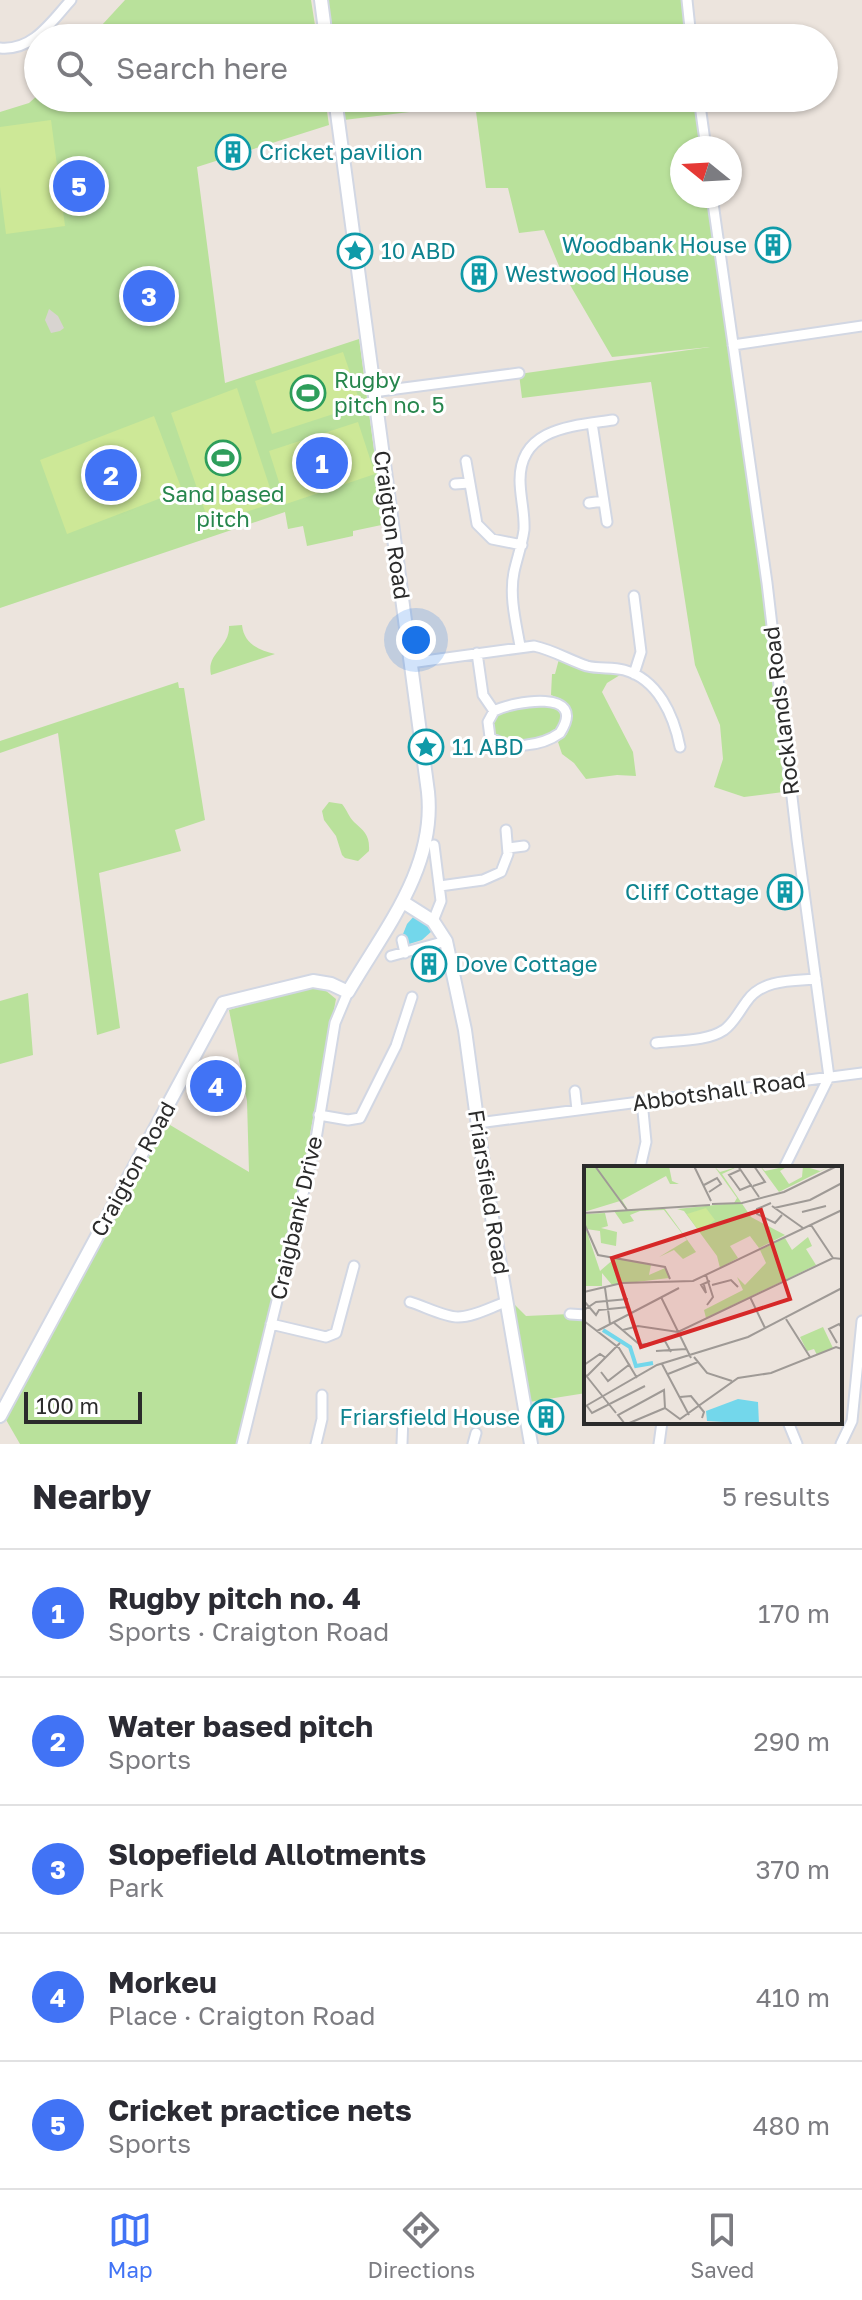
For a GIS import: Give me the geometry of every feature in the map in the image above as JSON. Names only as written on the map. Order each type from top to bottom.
[{"type":"street","points":[[49,24],[71,0]]},
{"type":"street","points":[[321,0],[324,24]]},
{"type":"street","points":[[687,0],[690,24]]},
{"type":"street","points":[[0,48],[13,49],[24,44]]},
{"type":"street","name":"Craigton Road","points":[[0,1416],[223,1003],[313,981],[331,984],[348,992],[403,902],[423,848],[429,817],[428,792],[337,112]]},
{"type":"street","points":[[701,112],[704,136]]},
{"type":"street","name":"Rocklands Road","points":[[714,208],[767,583],[829,1077]]},
{"type":"street","points":[[733,345],[862,326]]},
{"type":"street","points":[[373,392],[519,373]]},
{"type":"street","points":[[520,646],[512,589],[524,526],[520,482],[525,458],[534,443],[550,432],[613,420]]},
{"type":"street","points":[[592,423],[607,522]]},
{"type":"street","points":[[466,461],[477,524],[492,539],[522,545]]},
{"type":"street","points":[[455,484],[469,483]]},
{"type":"street","points":[[589,503],[603,501]]},
{"type":"street","points":[[634,596],[641,652],[634,674]]},
{"type":"street","points":[[410,663],[520,646],[550,650],[588,666],[619,669],[634,674],[653,689],[669,710],[680,747]]},
{"type":"street","points":[[477,653],[483,695],[494,711]]},
{"type":"street","points":[[542,700],[557,703],[566,719],[560,733],[554,737],[541,742],[510,745],[496,741],[487,731],[494,711],[518,702],[542,700]]},
{"type":"street","points":[[440,886],[493,877],[506,864],[506,830]]},
{"type":"street","points":[[433,921],[440,908],[434,845]]},
{"type":"street","points":[[508,848],[524,846]]},
{"type":"street","points":[[391,956],[446,941],[433,921],[403,902]]},
{"type":"street","points":[[402,940],[405,953]]},
{"type":"street","name":"Friarsfield Road","points":[[446,941],[465,1030],[531,1444]]},
{"type":"street","points":[[656,1043],[709,1036],[724,1030],[748,998],[760,989],[774,984],[816,979]]},
{"type":"street","name":"Craigbank Drive","points":[[242,1444],[315,1145],[335,1023],[348,992]]},
{"type":"street","points":[[319,1115],[348,1120],[360,1118],[396,1046],[410,1002],[396,1002]]},
{"type":"street","name":"Abbotshall Road","points":[[478,1123],[862,1073]]},
{"type":"street","points":[[785,1166],[829,1077]]},
{"type":"street","points":[[575,1091],[577,1110]]},
{"type":"street","points":[[640,1166],[646,1142],[642,1101]]},
{"type":"street","points":[[271,1324],[331,1336],[338,1327],[354,1266]]},
{"type":"street","points":[[336,1280],[349,1283]]},
{"type":"street","points":[[410,1302],[431,1307],[448,1316],[460,1317],[506,1302]]},
{"type":"street","points":[[570,1314],[584,1315]]},
{"type":"street","points":[[841,1444],[852,1421],[862,1321]]},
{"type":"street","points":[[316,1444],[322,1419],[322,1395]]},
{"type":"street","points":[[402,1444],[403,1416]]},
{"type":"street","points":[[659,1444],[662,1424]]},
{"type":"street","points":[[789,1424],[797,1444]]},
{"type":"street","points":[[473,1444],[476,1433]]},
{"type":"green space","points":[[125,0],[311,0],[315,24],[103,24]]},
{"type":"green space","points":[[327,0],[686,0],[689,24],[330,24]]},
{"type":"green space","points":[[24,105],[24,112],[327,112],[329,125],[197,167],[225,383],[359,339],[378,480],[385,479],[391,523],[353,531],[353,536],[307,546],[303,526],[288,529],[285,512],[0,608],[0,112]]},
{"type":"green space","points":[[343,112],[410,112],[344,120]]},
{"type":"green space","points":[[476,112],[701,112],[704,136],[670,136],[670,208],[714,208],[791,791],[744,797],[714,787],[723,759],[720,725],[695,665],[651,382],[522,398],[519,374],[710,347],[612,357],[559,266],[544,230],[519,233],[508,188],[486,188]]},
{"type":"green space","points":[[51,120],[65,226],[6,234],[0,187],[0,127]]},
{"type":"green space","points":[[80,167],[91,201],[79,206],[67,172]]},
{"type":"green space","name":"Rugby pitch no. 5","points":[[343,352],[361,405],[272,434],[255,381]]},
{"type":"green space","name":"Sand based pitch","points":[[237,388],[275,503],[209,523],[171,413]]},
{"type":"green space","points":[[154,416],[182,490],[67,534],[40,460]]},
{"type":"green space","points":[[358,422],[375,474],[286,504],[269,451]]},
{"type":"green space","points":[[242,625],[243,632],[253,645],[275,654],[211,675],[212,661],[226,640],[229,626]]},
{"type":"green space","points":[[559,659],[586,671],[620,675],[607,683],[602,692],[633,752],[636,776],[586,779],[574,763],[562,754],[558,742],[567,734],[572,717],[561,699],[551,695],[552,674],[555,674]]},
{"type":"green space","points":[[178,682],[179,688],[184,688],[205,820],[175,830],[181,851],[99,873],[120,1028],[97,1035],[58,733],[0,753],[0,741]]},
{"type":"green space","points":[[515,706],[554,706],[562,716],[562,723],[549,735],[531,741],[494,735],[491,721],[495,715]]},
{"type":"green space","points":[[329,802],[342,804],[367,837],[369,851],[358,861],[342,855],[336,836],[324,820],[322,811]]},
{"type":"green space","points":[[320,986],[336,999],[284,1269],[242,1444],[20,1444],[5,1418],[165,1122],[249,1172],[247,1101],[229,1010],[302,988]]},
{"type":"green space","points":[[28,993],[33,1055],[0,1064],[0,1001]]},
{"type":"green space","points":[[507,1297],[526,1316],[584,1315],[584,1393],[523,1403]]},
{"type":"shaded area","points":[[49,309],[58,316],[64,328],[60,331],[51,333],[45,320]]},
{"type":"water","points":[[415,915],[433,930],[422,940],[409,944],[403,934]]},
{"type":"place","name":"Cricket pavilion","points":[[233,152]]},
{"type":"place","name":"Cricket practice nets","points":[[79,186]]},
{"type":"place","name":"Woodbank House","points":[[773,245]]},
{"type":"place","name":"10 ABD","points":[[355,251]]},
{"type":"place","name":"Westwood House","points":[[479,274]]},
{"type":"place","name":"Slopefield Allotments","points":[[149,296]]},
{"type":"place","name":"Rugby pitch no. 5","points":[[308,393]]},
{"type":"place","name":"Sand based pitch","points":[[223,458]]},
{"type":"place","name":"Rugby pitch no. 4","points":[[322,463]]},
{"type":"place","name":"Water based pitch","points":[[111,475]]},
{"type":"place","name":"11 ABD","points":[[426,747]]},
{"type":"place","name":"Cliff Cottage","points":[[785,892]]},
{"type":"place","name":"Dove Cottage","points":[[429,964]]},
{"type":"place","name":"Morkeu","points":[[216,1086]]},
{"type":"place","name":"Friarsfield House","points":[[546,1417]]}]
